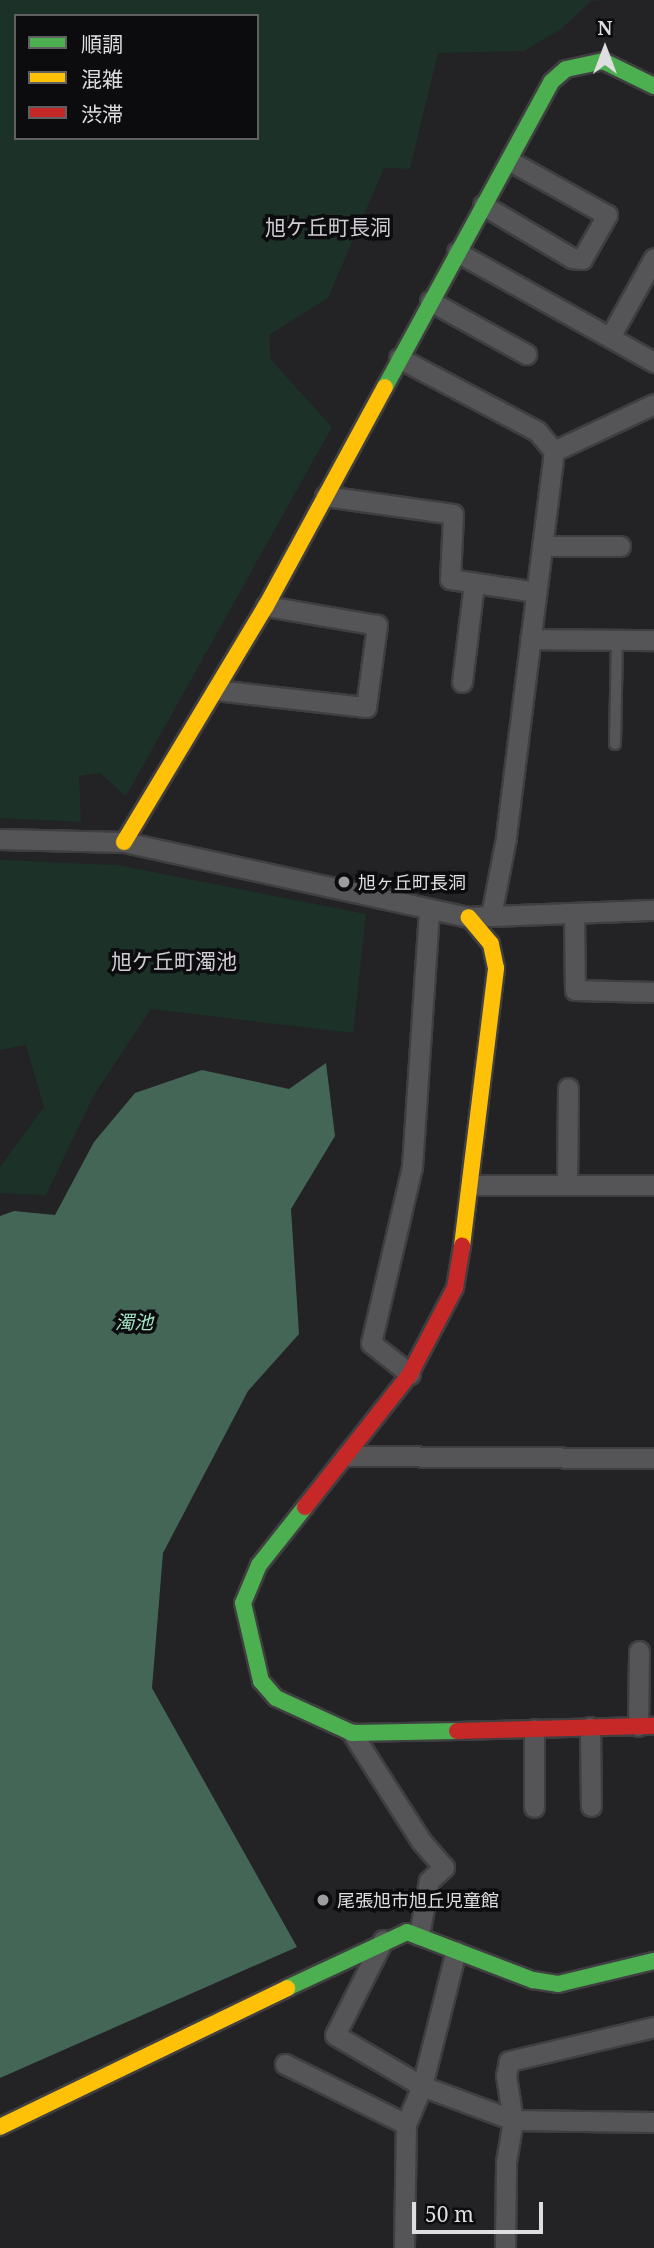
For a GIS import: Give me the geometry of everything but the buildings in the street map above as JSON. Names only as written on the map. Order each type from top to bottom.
[{"type":"street","points":[[124,842],[266,607],[551,82],[566,69],[587,61],[603,61],[654,86]]},
{"type":"street","points":[[483,205],[572,258],[582,258],[607,215],[510,161]]},
{"type":"street","points":[[457,252],[654,362]]},
{"type":"street","points":[[610,337],[654,258]]},
{"type":"street","points":[[430,301],[526,354]]},
{"type":"street","points":[[399,358],[537,431],[554,451],[506,838],[491,915]]},
{"type":"street","points":[[554,451],[654,404]]},
{"type":"street","points":[[325,496],[453,514],[450,579],[536,592]]},
{"type":"street","points":[[542,546],[620,546]]},
{"type":"street","points":[[462,682],[474,583]]},
{"type":"street","points":[[216,690],[366,707],[377,625],[266,607]]},
{"type":"street","points":[[530,639],[654,640]]},
{"type":"street","points":[[0,839],[124,842],[429,911],[468,917],[654,910]]},
{"type":"street","points":[[410,1374],[371,1343],[412,1167],[429,911]]},
{"type":"street","points":[[574,913],[575,990],[654,992]]},
{"type":"street","points":[[468,917],[491,944],[496,968],[472,1185],[456,1288],[410,1374],[259,1565],[243,1603],[261,1681],[276,1698],[352,1733],[646,1726],[639,1651]]},
{"type":"street","points":[[567,1185],[568,1088]]},
{"type":"street","points":[[472,1185],[654,1185]]},
{"type":"street","points":[[346,1456],[654,1458]]},
{"type":"street","points":[[590,1727],[591,1807]]},
{"type":"street","points":[[534,1728],[534,1807]]},
{"type":"street","points":[[352,1733],[421,1841],[444,1867],[429,1881],[419,1935]]},
{"type":"street","points":[[0,2127],[383,1940],[407,1932],[533,1980],[558,1984],[585,1982],[654,1961]]},
{"type":"street","points":[[383,1940],[335,2035],[422,2086],[513,2120],[654,2122]]},
{"type":"street","points":[[404,2248],[406,2124],[422,2086],[456,1951]]},
{"type":"street","points":[[505,2248],[506,2162],[513,2120],[506,2076],[509,2062],[654,2027]]},
{"type":"street","points":[[285,2064],[406,2124]]},
{"type":"lane","points":[[615,744],[617,641]]},
{"type":"shaded area","points":[[0,0],[604,0],[591,1],[561,29],[524,51],[438,53],[410,169],[384,168],[328,298],[269,335],[271,360],[332,427],[126,796],[100,773],[79,776],[81,822],[0,818]]},
{"type":"shaded area","points":[[0,860],[117,865],[366,914],[353,1033],[151,1009],[94,1095],[46,1195],[0,1193],[0,1167],[44,1107],[26,1045],[0,1050]]},
{"type":"water","name":"濁池","points":[[326,1063],[335,1136],[291,1209],[299,1334],[248,1391],[163,1553],[152,1688],[297,1947],[0,2078],[0,1216],[14,1211],[55,1215],[94,1142],[135,1093],[202,1070],[289,1089]]},
{"type":"traffic: fast","points":[[385,387],[551,82],[566,69],[603,61],[654,86]]},
{"type":"traffic: fast","points":[[305,1507],[259,1565],[243,1603],[261,1681],[276,1698],[352,1733],[457,1731]]},
{"type":"traffic: fast","points":[[287,1988],[407,1932],[533,1980],[558,1984],[654,1961]]},
{"type":"traffic: slow","points":[[124,842],[266,606],[385,387]]},
{"type":"traffic: slow","points":[[462,1246],[496,968],[491,944],[468,917]]},
{"type":"traffic: slow","points":[[0,2127],[287,1988]]},
{"type":"traffic: jam","points":[[305,1507],[410,1374],[455,1288],[462,1246]]},
{"type":"traffic: jam","points":[[457,1731],[654,1726]]},
{"type":"place","name":"旭ヶ丘町長洞","points":[[344,882]]},
{"type":"place","name":"尾張旭市旭丘児童館","points":[[323,1900]]},
{"type":"district","name":"旭ケ丘町長洞","points":[[328,227]]},
{"type":"district","name":"旭ケ丘町濁池","points":[[174,961]]}]
